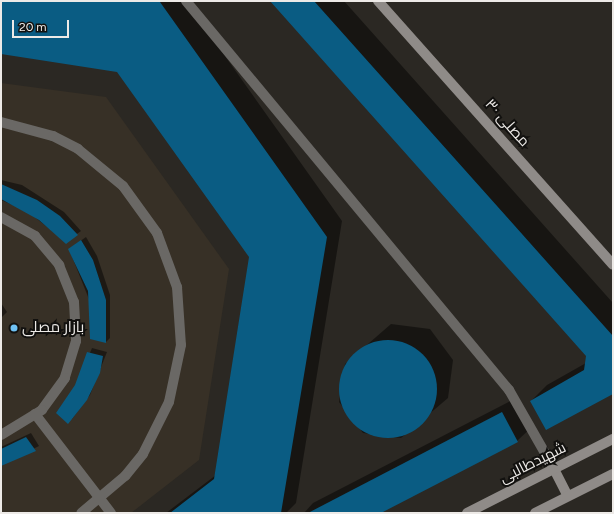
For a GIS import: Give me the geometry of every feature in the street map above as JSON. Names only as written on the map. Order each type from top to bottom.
[{"type":"street","name":"مصلی ۳۰","points":[[378,1],[613,265]]},
{"type":"street","name":"شهیدطالبی","points":[[467,513],[613,439]]},
{"type":"street","points":[[554,469],[568,496]]},
{"type":"street","points":[[535,513],[613,474]]},
{"type":"lane","points":[[186,1],[509,390],[554,469]]},
{"type":"lane","points":[[1,122],[25,126],[72,146],[123,186],[157,233],[176,288],[181,346],[169,402],[143,454],[100,500],[81,513]]},
{"type":"lane","points":[[1,217],[35,236],[60,265],[74,302],[76,341],[65,378],[35,414],[1,435]]},
{"type":"lane","points":[[35,414],[110,513]]},
{"type":"shaded area","points":[[1,83],[106,97],[229,269],[199,460],[131,513],[1,513]]},
{"type":"building","points":[[1,1],[160,2],[327,237],[281,513],[170,513],[214,479],[249,257],[117,72],[1,54]]},
{"type":"building","points":[[270,1],[314,1],[613,336],[613,394],[546,430],[530,401],[584,370],[586,356]]},
{"type":"building","points":[[1,184],[37,200],[60,216],[78,235],[66,244],[39,220],[1,199]]},
{"type":"building","points":[[81,240],[93,260],[106,300],[106,343],[90,339],[88,291],[68,249]]},
{"type":"building","points":[[388,340],[407,344],[423,354],[433,370],[437,389],[433,408],[423,424],[407,434],[388,438],[369,434],[353,424],[343,408],[339,389],[343,370],[353,354],[369,344]]},
{"type":"building","points":[[87,352],[103,356],[100,373],[87,400],[68,424],[56,413],[75,385]]},
{"type":"building","points":[[502,412],[518,442],[381,513],[308,513]]},
{"type":"building","points":[[26,437],[36,451],[1,466],[1,449]]},
{"type":"place","name":"بازار مصلى","points":[[14,328]]}]
